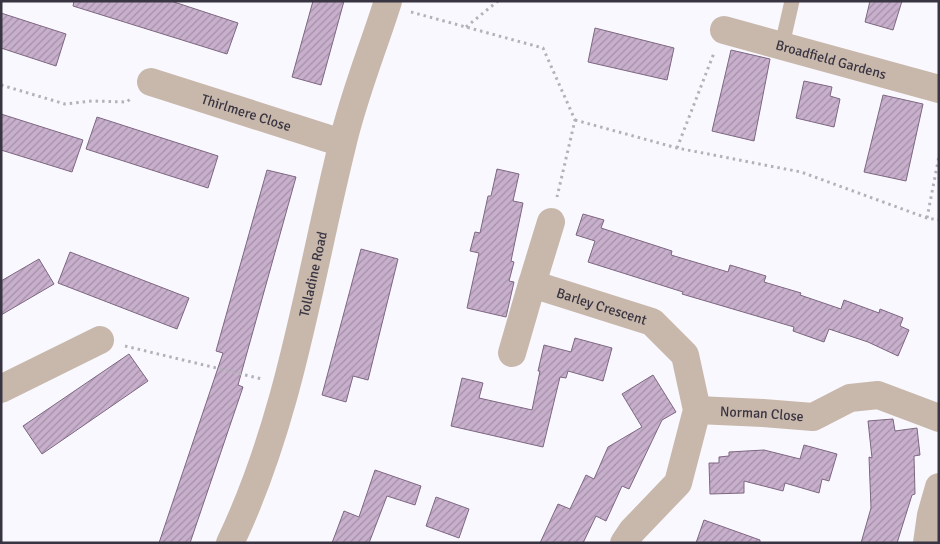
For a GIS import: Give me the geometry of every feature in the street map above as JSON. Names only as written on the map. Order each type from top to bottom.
[{"type":"street","name":"Tolladine Road","points":[[230,543],[245,512],[276,429],[342,143],[387,3]]},
{"type":"street","name":"Broadfield Gardens","points":[[724,30],[939,89]]},
{"type":"street","name":"Thirlmere Close","points":[[151,82],[342,143]]},
{"type":"street","points":[[512,352],[551,222]]},
{"type":"street","name":"Barley Crescent","points":[[532,284],[652,322],[685,355],[697,410],[678,483],[632,531],[624,543]]},
{"type":"street","points":[[1,389],[100,340]]},
{"type":"street","name":"Norman Close","points":[[697,410],[763,412],[813,417],[850,398],[878,395],[939,418]]},
{"type":"street","points":[[927,543],[931,515],[939,487]]},
{"type":"lane","points":[[782,45],[792,1]]},
{"type":"path","points":[[465,27],[498,1]]},
{"type":"path","points":[[387,3],[542,48],[575,120],[551,222]]},
{"type":"path","points":[[677,148],[724,30]]},
{"type":"path","points":[[1,85],[65,104],[92,101],[127,102],[151,82]]},
{"type":"path","points":[[575,120],[677,148],[802,172],[926,218],[939,220]]},
{"type":"path","points":[[926,218],[939,156]]},
{"type":"path","points":[[100,340],[286,384]]},
{"type":"building","points":[[74,1],[171,1],[238,23],[227,54],[73,6]]},
{"type":"building","points":[[313,1],[344,1],[321,85],[292,77]]},
{"type":"building","points":[[870,1],[902,1],[893,30],[865,22]]},
{"type":"building","points":[[1,13],[66,34],[56,66],[1,48]]},
{"type":"building","points":[[595,28],[674,48],[667,80],[588,62]]},
{"type":"building","points":[[731,50],[770,59],[754,141],[712,131]]},
{"type":"building","points":[[804,81],[832,87],[830,96],[840,99],[834,127],[796,118]]},
{"type":"building","points":[[883,95],[923,104],[906,181],[864,172]]},
{"type":"building","points":[[1,114],[83,140],[72,172],[1,150]]},
{"type":"building","points":[[97,117],[218,156],[208,188],[86,149]]},
{"type":"building","points":[[497,169],[519,174],[513,201],[523,203],[511,261],[514,262],[509,281],[514,282],[506,317],[467,308],[479,253],[470,251],[475,232],[480,233],[488,196],[491,196]]},
{"type":"building","points":[[267,170],[296,177],[238,385],[243,387],[190,543],[159,543],[223,353],[216,351]]},
{"type":"building","points":[[583,214],[604,220],[601,228],[672,251],[671,255],[728,272],[730,265],[766,276],[764,282],[801,293],[800,295],[841,309],[844,300],[879,313],[880,309],[903,318],[900,326],[909,330],[898,356],[868,342],[829,329],[824,342],[793,331],[794,327],[682,294],[683,292],[588,262],[595,241],[576,235]]},
{"type":"building","points":[[361,249],[398,259],[368,380],[353,376],[346,402],[322,395]]},
{"type":"building","points":[[70,252],[189,298],[177,329],[58,283]]},
{"type":"building","points":[[39,259],[54,284],[1,315],[1,281]]},
{"type":"building","points":[[575,338],[612,348],[603,381],[568,371],[566,378],[560,377],[543,447],[451,426],[462,378],[483,383],[479,398],[532,410],[544,345],[571,352]]},
{"type":"building","points":[[129,354],[148,381],[42,454],[23,426]]},
{"type":"building","points":[[653,375],[676,412],[662,420],[629,489],[622,486],[606,521],[596,516],[583,543],[540,543],[558,504],[570,509],[586,475],[594,479],[608,447],[642,427],[622,394]]},
{"type":"building","points":[[893,419],[895,431],[917,428],[920,455],[914,456],[915,494],[912,495],[897,543],[861,543],[871,508],[869,457],[872,458],[868,421]]},
{"type":"building","points":[[804,445],[837,454],[829,481],[822,479],[819,493],[785,483],[783,491],[744,481],[744,493],[710,494],[709,463],[719,463],[719,457],[729,456],[729,452],[764,450],[800,459]]},
{"type":"building","points":[[375,470],[421,486],[415,505],[387,496],[369,543],[332,543],[344,511],[359,517]]},
{"type":"building","points":[[436,497],[469,509],[459,538],[426,526]]},
{"type":"building","points":[[704,520],[760,540],[760,543],[696,543]]}]
